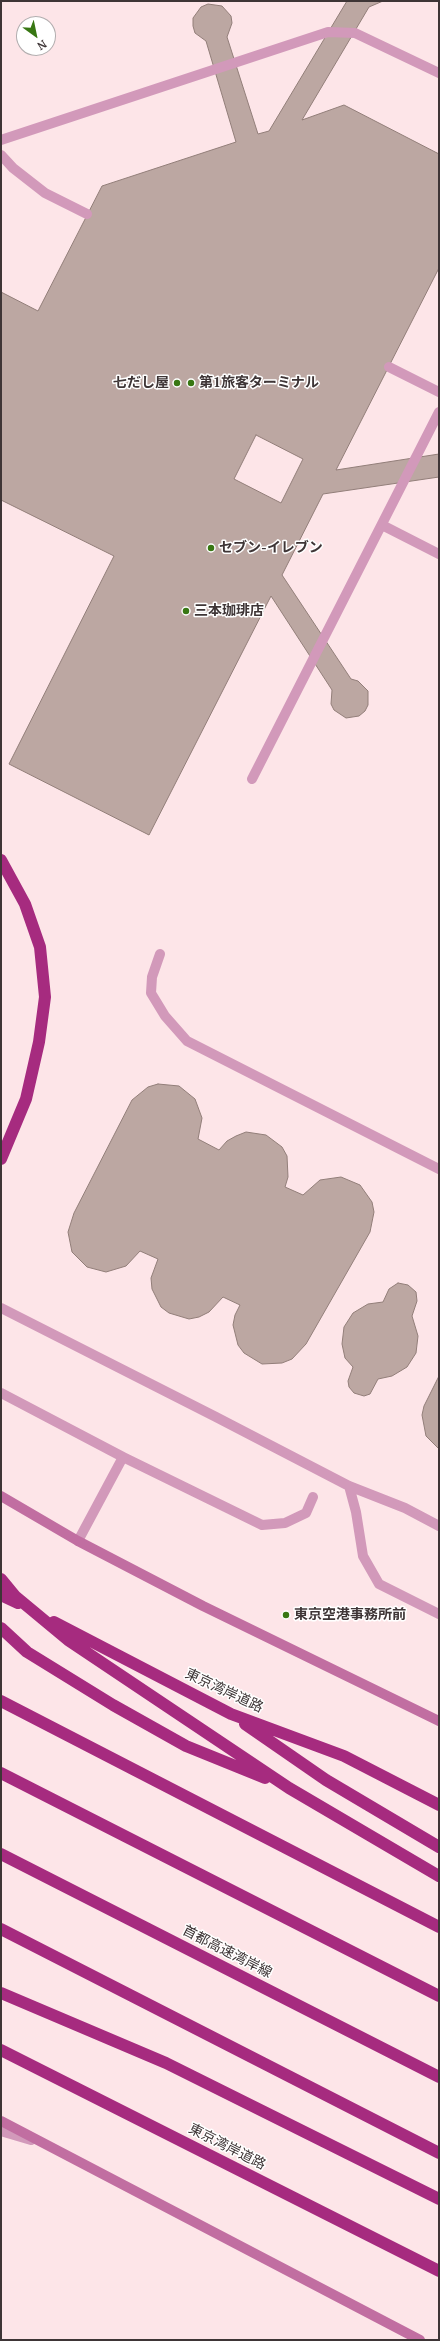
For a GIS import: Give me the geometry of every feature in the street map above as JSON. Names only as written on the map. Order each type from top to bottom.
[{"type":"highway","points":[[1,860],[25,904],[40,947],[44,997],[39,1042],[26,1099],[1,1159]]},
{"type":"highway","points":[[1,1579],[15,1596],[68,1640],[289,1788],[439,1876]]},
{"type":"highway","name":"東京湾岸道路","points":[[1,1595],[231,1714],[344,1756],[439,1805]]},
{"type":"highway","points":[[1,1628],[27,1652],[119,1709],[186,1746],[289,1788]]},
{"type":"highway","points":[[1,1701],[439,1927]]},
{"type":"highway","points":[[231,1714],[326,1780],[439,1847]]},
{"type":"highway","points":[[1,1773],[439,1996]]},
{"type":"highway","name":"首都高速湾岸線","points":[[1,1854],[439,2078]]},
{"type":"highway","points":[[1,1929],[439,2153]]},
{"type":"highway","points":[[1,1993],[166,2063],[439,2199]]},
{"type":"highway","name":"東京湾岸道路","points":[[1,2050],[439,2271]]},
{"type":"street","points":[[1,140],[328,32],[355,33],[439,73]]},
{"type":"street","points":[[1,155],[13,168],[45,193],[87,214]]},
{"type":"street","points":[[389,367],[439,392]]},
{"type":"street","points":[[252,779],[439,412]]},
{"type":"street","points":[[382,526],[439,554]]},
{"type":"street","points":[[160,954],[152,976],[151,993],[165,1016],[187,1041],[439,1169]]},
{"type":"street","points":[[1,1308],[349,1486],[405,1508],[439,1526]]},
{"type":"street","points":[[1,1393],[123,1457],[262,1525],[285,1523],[306,1513],[313,1497]]},
{"type":"street","points":[[78,1541],[123,1457]]},
{"type":"street","points":[[349,1486],[356,1512],[363,1556],[379,1584],[439,1614]]},
{"type":"street","points":[[1,1496],[78,1541],[203,1606],[439,1721]]},
{"type":"street","points":[[1,2121],[420,2340]]},
{"type":"street","points":[[1,2131],[39,2142]]},
{"type":"building","name":"第1旅客ターミナル","points":[[347,1],[383,1],[369,7],[302,120],[344,105],[439,154],[439,268],[336,470],[439,454],[439,477],[323,494],[282,575],[351,679],[358,681],[368,691],[368,705],[365,711],[359,716],[346,718],[334,710],[331,704],[332,690],[271,596],[149,835],[9,764],[114,556],[1,500],[1,292],[38,311],[102,186],[236,142],[206,41],[195,33],[193,26],[193,18],[201,7],[208,4],[222,6],[231,16],[232,23],[227,37],[258,134],[269,131]]},
{"type":"building","points":[[256,435],[303,459],[281,503],[234,479]]},
{"type":"building","points":[[158,1084],[179,1086],[195,1099],[202,1118],[198,1139],[219,1150],[227,1141],[246,1132],[266,1135],[282,1147],[287,1156],[288,1177],[285,1187],[303,1195],[320,1180],[341,1177],[360,1185],[372,1202],[374,1212],[370,1232],[306,1344],[292,1359],[282,1363],[262,1364],[244,1353],[238,1345],[233,1325],[235,1315],[240,1305],[223,1297],[209,1312],[199,1317],[189,1319],[169,1313],[161,1307],[152,1289],[151,1278],[158,1259],[140,1251],[126,1266],[106,1272],[87,1267],[72,1252],[68,1232],[74,1213],[132,1100],[148,1087]]},
{"type":"building","points":[[398,1283],[408,1285],[416,1292],[417,1301],[412,1316],[418,1336],[416,1353],[407,1367],[392,1376],[378,1379],[370,1394],[364,1396],[354,1393],[349,1387],[348,1381],[353,1367],[345,1358],[342,1344],[344,1327],[353,1313],[368,1304],[383,1302],[389,1289]]},
{"type":"building","points":[[439,1376],[439,1449],[426,1436],[422,1415],[424,1406]]},
{"type":"place","name":"七だし屋","points":[[177,383]]},
{"type":"place","name":"第1旅客ターミナル","points":[[191,383]]},
{"type":"place","name":"セブン-イレブン","points":[[211,548]]},
{"type":"place","name":"三本珈琲店","points":[[186,611]]},
{"type":"place","name":"東京空港事務所前","points":[[286,1615]]}]
